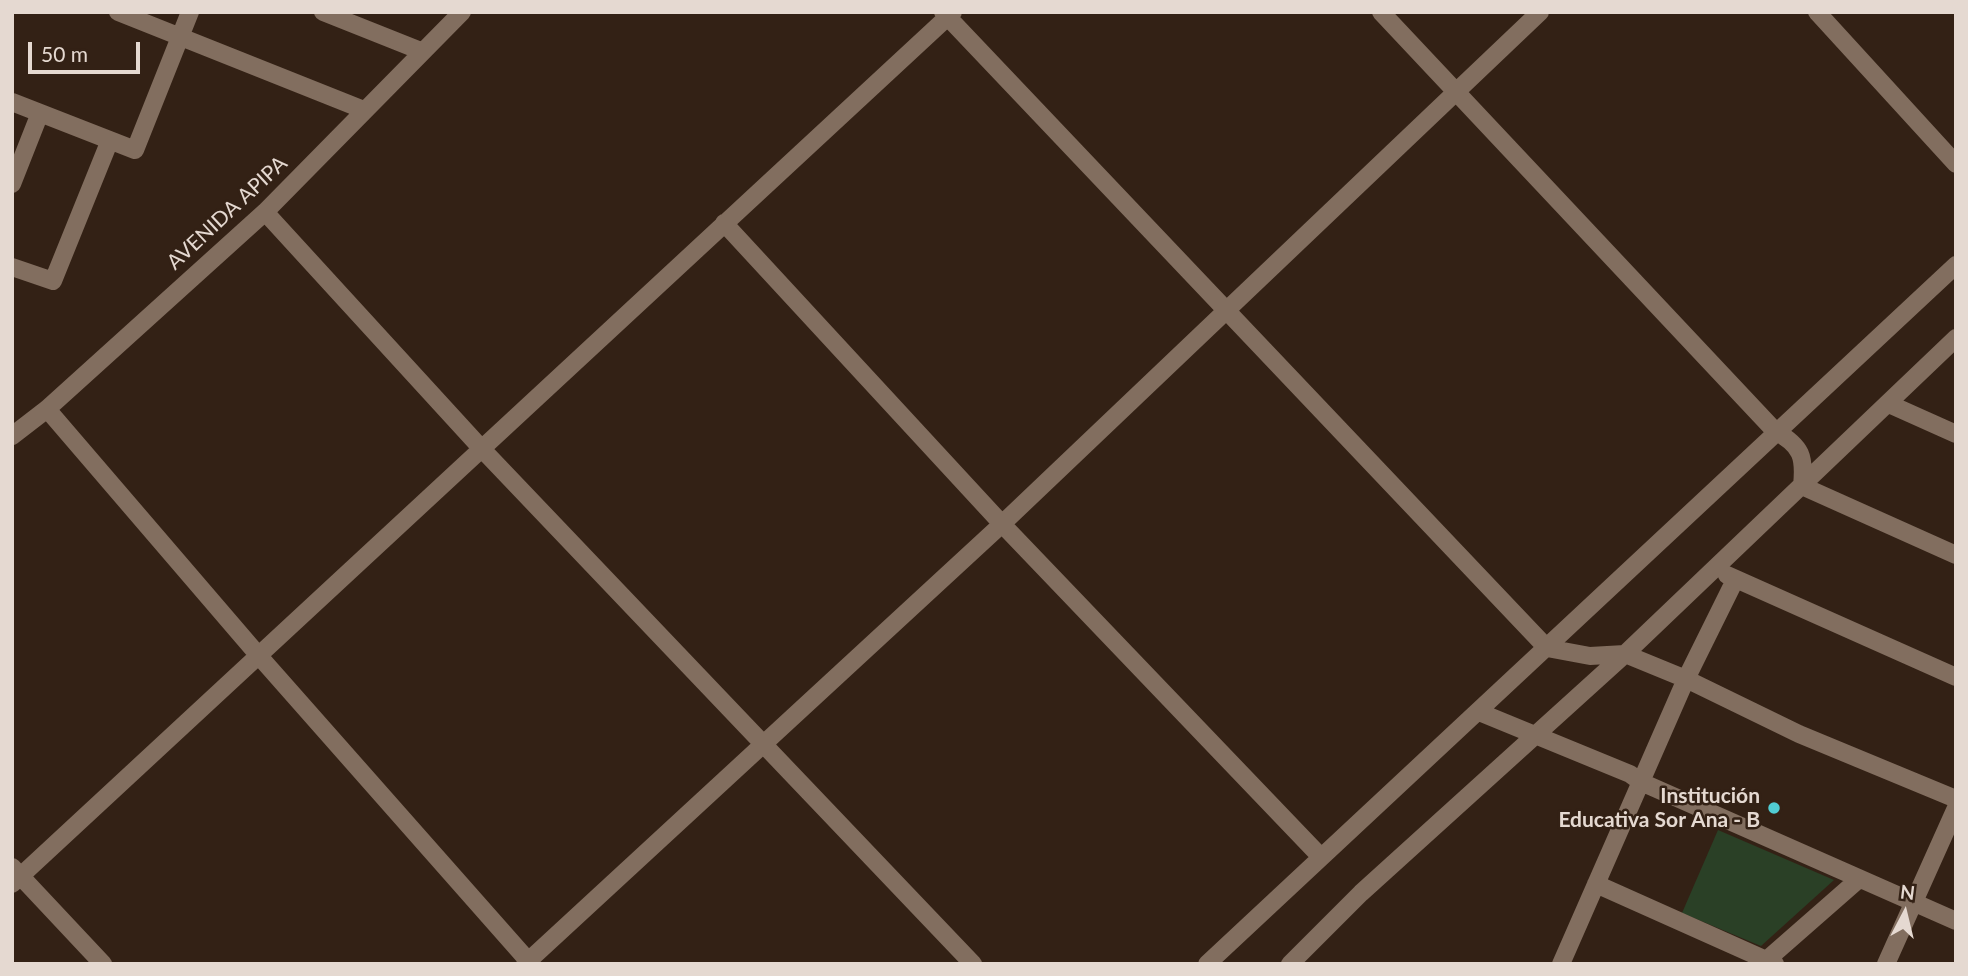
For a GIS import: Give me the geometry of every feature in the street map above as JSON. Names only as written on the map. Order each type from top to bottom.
[{"type":"street","points":[[118,12],[364,110]]},
{"type":"street","points":[[12,102],[135,150],[190,12]]},
{"type":"street","points":[[323,12],[421,51]]},
{"type":"street","name":"AVENIDA APIPA","points":[[12,436],[47,409],[265,212],[462,12]]},
{"type":"street","points":[[1381,12],[1775,431],[1789,439],[1799,451],[1804,464],[1801,486]]},
{"type":"street","points":[[47,409],[528,963],[1002,524],[1540,12]]},
{"type":"street","points":[[1818,12],[1956,164]]},
{"type":"street","points":[[103,964],[15,876],[259,656],[948,14],[1547,648],[1590,656],[1625,654],[1686,679],[1799,734],[1956,799]]},
{"type":"street","points":[[12,184],[40,113]]},
{"type":"street","points":[[12,267],[53,281],[110,140]]},
{"type":"street","points":[[265,212],[481,448],[973,964]]},
{"type":"street","points":[[724,223],[1002,524],[1320,856]]},
{"type":"street","points":[[1207,964],[1320,856],[1479,712],[1775,431],[1956,265]]},
{"type":"street","points":[[1290,964],[1361,893],[1625,654],[1956,338]]},
{"type":"street","points":[[1889,404],[1956,434]]},
{"type":"street","points":[[1801,486],[1956,555]]},
{"type":"street","points":[[1716,566],[1735,580],[1956,677]]},
{"type":"street","points":[[1561,964],[1686,679],[1735,580]]},
{"type":"street","points":[[1479,712],[1630,774],[1641,782],[1956,921]]},
{"type":"street","points":[[1886,964],[1956,808]]},
{"type":"street","points":[[1596,884],[1767,963],[1859,879]]},
{"type":"green space","points":[[1718,830],[1834,880],[1761,946],[1682,913]]},
{"type":"place","name":"Institución Educativa Sor Ana - B","points":[[1774,808]]}]
